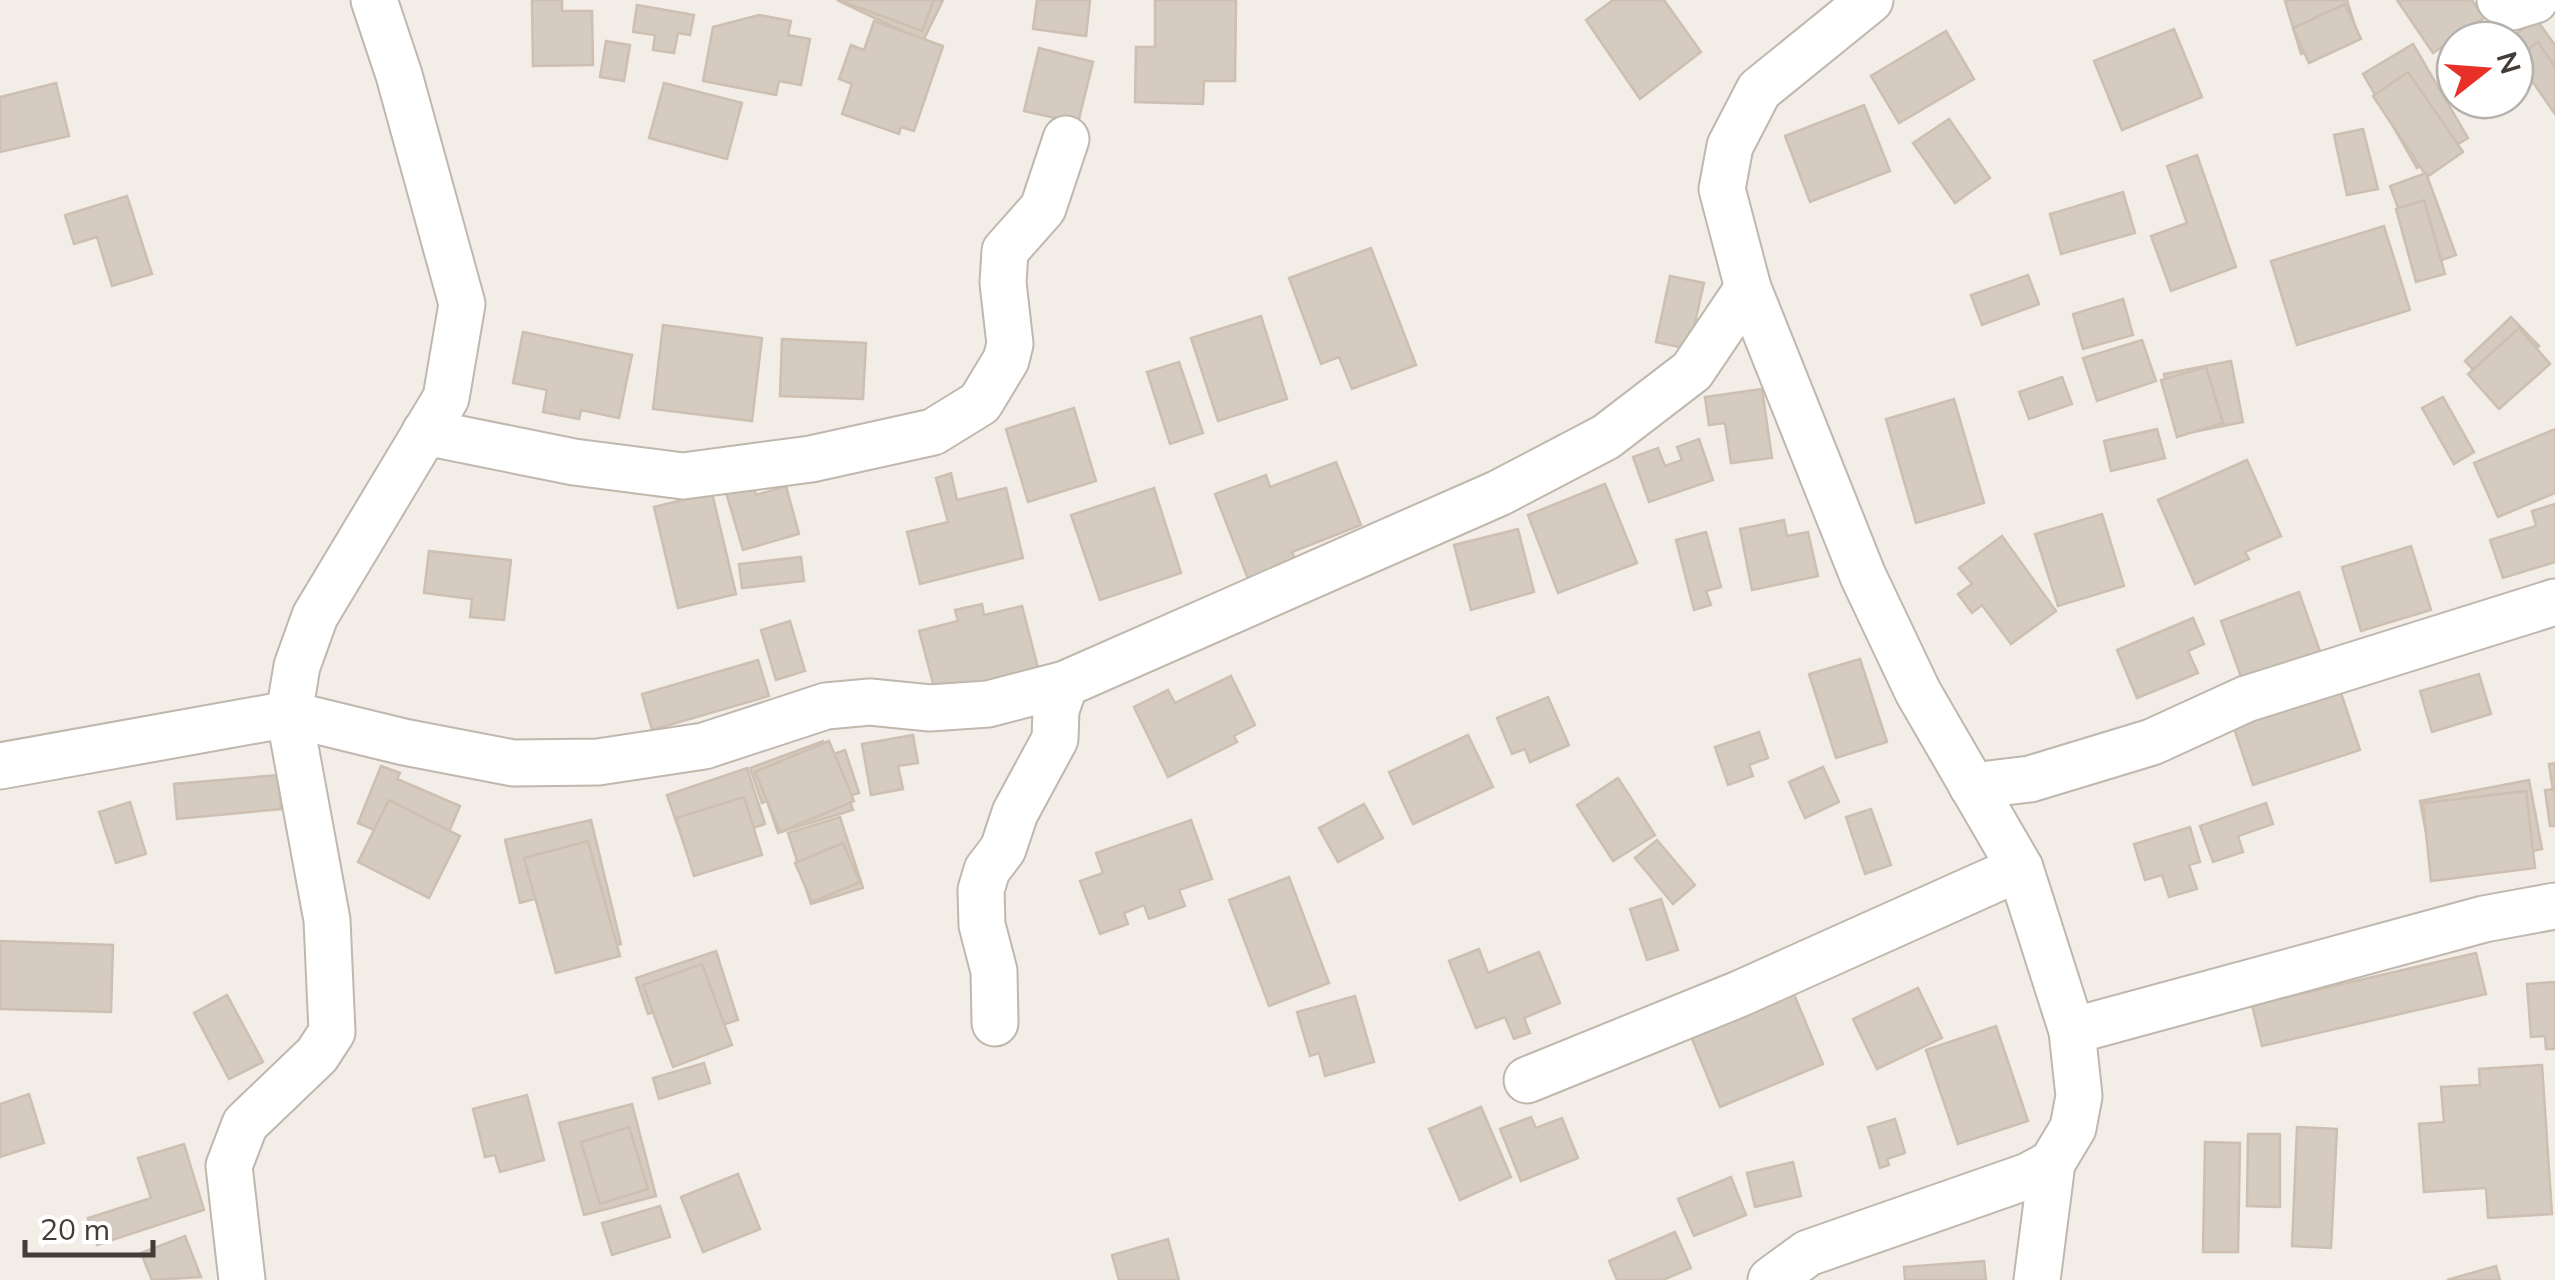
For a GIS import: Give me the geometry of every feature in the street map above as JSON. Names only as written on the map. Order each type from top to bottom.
[{"type":"street","points":[[242,1280],[229,1166],[245,1124],[317,1054],[332,1032],[328,920],[289,714],[297,666],[314,616],[446,398],[462,304],[399,75],[374,0]]},
{"type":"street","points":[[1870,0],[1760,90],[1730,146],[1722,189],[1748,288],[1863,576],[1918,692],[2020,868],[2072,1030],[2079,1096],[2073,1128],[2052,1163],[2037,1280]]},
{"type":"street","points":[[2500,0],[2512,7],[2535,0]]},
{"type":"street","points":[[425,432],[574,462],[683,476],[811,460],[934,432],[980,403],[1006,360],[1010,344],[1002,282],[1005,251],[1043,208],[1066,139]]},
{"type":"street","points":[[0,766],[289,714],[513,763],[598,762],[704,746],[826,706],[870,702],[930,708],[988,704],[1065,684],[1499,493],[1606,437],[1692,371],[1748,288]]},
{"type":"street","points":[[1972,786],[2019,781],[2152,742],[2246,698],[2555,602]]},
{"type":"street","points":[[995,1023],[994,971],[982,925],[981,890],[987,870],[1003,848],[1015,813],[1055,739],[1056,710],[1065,684]]},
{"type":"street","points":[[1527,1080],[1739,994],[2020,868]]},
{"type":"street","points":[[2072,1030],[2484,920],[2555,906]]},
{"type":"street","points":[[1770,1280],[1808,1253],[2028,1176],[2052,1163]]},
{"type":"building","points":[[532,0],[562,0],[562,11],[592,11],[593,65],[533,66]]},
{"type":"building","points":[[837,0],[943,0],[923,41]]},
{"type":"building","points":[[839,0],[934,0],[922,31]]},
{"type":"building","points":[[1037,0],[1090,0],[1086,36],[1033,29]]},
{"type":"building","points":[[1155,0],[1236,0],[1235,81],[1204,81],[1203,104],[1135,102],[1136,47],[1155,47]]},
{"type":"building","points":[[1613,0],[1664,0],[1701,52],[1640,99],[1586,20]]},
{"type":"building","points":[[2347,0],[2358,36],[2301,54],[2285,1]]},
{"type":"building","points":[[2397,0],[2472,0],[2484,18],[2435,20],[2433,53]]},
{"type":"building","points":[[2345,4],[2361,39],[2309,63],[2293,28]]},
{"type":"building","points":[[637,5],[694,15],[690,35],[678,33],[674,53],[653,50],[655,35],[633,32]]},
{"type":"building","points":[[759,15],[791,21],[788,35],[810,39],[801,85],[779,81],[776,95],[703,81],[713,27]]},
{"type":"building","points":[[2535,20],[2555,45],[2555,96],[2535,67]]},
{"type":"building","points":[[874,21],[943,46],[914,131],[901,127],[899,134],[842,114],[852,84],[839,79],[851,45],[864,50]]},
{"type":"building","points":[[2174,29],[2202,97],[2122,130],[2094,61]]},
{"type":"building","points":[[1946,31],[1974,79],[1899,123],[1871,76]]},
{"type":"building","points":[[606,41],[630,45],[624,81],[600,77]]},
{"type":"building","points":[[2538,42],[2555,67],[2555,114],[2535,85]]},
{"type":"building","points":[[2413,44],[2435,82],[2435,120],[2457,120],[2468,138],[2417,168],[2363,74]]},
{"type":"building","points":[[1039,48],[1093,62],[1078,123],[1024,111]]},
{"type":"building","points":[[2408,72],[2435,111],[2435,120],[2441,120],[2463,152],[2427,177],[2373,96]]},
{"type":"building","points":[[56,83],[69,136],[0,152],[0,97]]},
{"type":"building","points":[[664,83],[742,103],[727,159],[649,138]]},
{"type":"building","points":[[1864,105],[1890,171],[1810,202],[1785,136]]},
{"type":"building","points":[[1949,119],[1990,178],[1955,203],[1913,143]]},
{"type":"building","points":[[2363,129],[2378,189],[2347,195],[2334,135]]},
{"type":"building","points":[[2197,155],[2236,267],[2171,291],[2151,236],[2187,223],[2167,166]]},
{"type":"building","points":[[2426,173],[2456,255],[2420,268],[2390,186]]},
{"type":"building","points":[[2123,192],[2135,233],[2061,254],[2050,214]]},
{"type":"building","points":[[127,196],[152,274],[112,286],[97,237],[74,244],[65,215]]},
{"type":"building","points":[[2424,200],[2445,274],[2416,282],[2396,209]]},
{"type":"building","points":[[2384,226],[2410,310],[2297,345],[2271,261]]},
{"type":"building","points":[[1371,248],[1416,365],[1352,389],[1339,357],[1321,364],[1289,278]]},
{"type":"building","points":[[2028,275],[2039,304],[1982,325],[1971,295]]},
{"type":"building","points":[[1670,276],[1704,283],[1689,349],[1656,342]]},
{"type":"building","points":[[2123,299],[2133,335],[2083,349],[2073,314]]},
{"type":"building","points":[[1261,316],[1287,399],[1218,421],[1191,338]]},
{"type":"building","points":[[2511,317],[2539,346],[2492,390],[2465,361]]},
{"type":"building","points":[[663,325],[762,338],[752,421],[653,409]]},
{"type":"building","points":[[2519,328],[2550,364],[2499,409],[2468,374]]},
{"type":"building","points":[[523,332],[632,355],[619,418],[581,410],[579,419],[543,412],[547,390],[513,383]]},
{"type":"building","points":[[782,339],[866,343],[863,399],[780,396]]},
{"type":"building","points":[[2142,340],[2156,381],[2097,401],[2083,358]]},
{"type":"building","points":[[2231,361],[2243,422],[2178,435],[2164,374]]},
{"type":"building","points":[[1179,362],[1203,433],[1170,444],[1147,372]]},
{"type":"building","points":[[2206,367],[2223,423],[2177,437],[2161,380]]},
{"type":"building","points":[[2062,377],[2072,404],[2029,419],[2019,392]]},
{"type":"building","points":[[1762,389],[1772,458],[1731,463],[1725,423],[1709,425],[1705,397]]},
{"type":"building","points":[[2443,397],[2474,452],[2454,464],[2422,408]]},
{"type":"building","points":[[1954,399],[1984,503],[1916,523],[1886,419]]},
{"type":"building","points":[[1074,408],[1096,481],[1028,502],[1006,429]]},
{"type":"building","points":[[2157,429],[2165,458],[2111,471],[2104,441]]},
{"type":"building","points":[[2555,429],[2555,493],[2498,517],[2474,463]]},
{"type":"building","points":[[1699,439],[1713,480],[1649,502],[1633,457],[1658,448],[1665,466],[1682,460],[1677,447]]},
{"type":"building","points":[[2247,460],[2281,536],[2245,552],[2249,559],[2195,584],[2158,500]]},
{"type":"building","points":[[1336,462],[1361,525],[1292,552],[1296,561],[1248,579],[1215,494],[1266,475],[1270,487]]},
{"type":"building","points":[[951,473],[957,500],[1006,488],[1023,558],[920,584],[907,532],[948,522],[936,478]]},
{"type":"building","points":[[752,480],[756,495],[786,486],[799,534],[743,550],[725,489]]},
{"type":"building","points":[[1605,484],[1637,563],[1558,593],[1528,515]]},
{"type":"building","points":[[1154,488],[1181,573],[1100,600],[1071,515]]},
{"type":"building","points":[[712,493],[736,594],[678,608],[654,507]]},
{"type":"building","points":[[2555,504],[2555,562],[2503,578],[2490,540],[2536,526],[2532,511]]},
{"type":"building","points":[[2102,514],[2124,586],[2058,606],[2035,534]]},
{"type":"building","points":[[1784,520],[1787,536],[1808,532],[1818,576],[1752,590],[1740,529]]},
{"type":"building","points":[[1518,529],[1534,592],[1471,610],[1454,545]]},
{"type":"building","points":[[1706,532],[1721,587],[1706,591],[1711,605],[1694,610],[1676,540]]},
{"type":"building","points":[[2002,536],[2056,611],[2011,644],[1982,605],[1972,613],[1958,594],[1972,584],[1959,568]]},
{"type":"building","points":[[2411,546],[2431,610],[2361,631],[2342,567]]},
{"type":"building","points":[[429,551],[511,560],[504,620],[470,617],[472,599],[424,593]]},
{"type":"building","points":[[801,557],[804,581],[742,588],[739,564]]},
{"type":"building","points":[[2299,592],[2323,660],[2245,688],[2221,621]]},
{"type":"building","points":[[982,604],[984,615],[1022,606],[1039,672],[938,702],[919,631],[958,621],[955,610]]},
{"type":"building","points":[[2193,618],[2204,644],[2188,651],[2198,673],[2137,698],[2117,650]]},
{"type":"building","points":[[790,621],[805,671],[776,680],[761,630]]},
{"type":"building","points":[[1860,659],[1887,742],[1836,758],[1809,674]]},
{"type":"building","points":[[758,660],[769,696],[652,730],[642,694]]},
{"type":"building","points":[[2479,674],[2491,714],[2432,732],[2420,691]]},
{"type":"building","points":[[1231,676],[1255,725],[1234,736],[1237,742],[1168,777],[1134,707],[1168,690],[1175,703]]},
{"type":"building","points":[[2338,684],[2360,750],[2253,785],[2231,719]]},
{"type":"building","points":[[1548,697],[1569,745],[1530,762],[1525,749],[1512,754],[1497,718]]},
{"type":"building","points":[[1759,732],[1768,758],[1749,765],[1753,776],[1728,785],[1715,747]]},
{"type":"building","points":[[913,735],[918,763],[898,766],[903,789],[871,795],[862,744]]},
{"type":"building","points":[[1468,735],[1493,787],[1413,824],[1389,772]]},
{"type":"building","points":[[823,741],[828,756],[845,750],[859,793],[848,796],[853,810],[778,833],[750,768]]},
{"type":"building","points":[[829,741],[854,801],[780,832],[755,772]]},
{"type":"building","points":[[2555,763],[2555,804],[2549,764]]},
{"type":"building","points":[[381,766],[400,773],[397,779],[460,806],[438,857],[358,823]]},
{"type":"building","points":[[1823,767],[1839,802],[1805,818],[1789,782]]},
{"type":"building","points":[[747,768],[765,824],[740,832],[744,844],[690,862],[667,795]]},
{"type":"building","points":[[278,775],[281,809],[177,819],[174,784]]},
{"type":"building","points":[[1618,778],[1655,835],[1613,861],[1577,805]]},
{"type":"building","points":[[2529,780],[2542,849],[2433,870],[2420,801]]},
{"type":"building","points":[[2555,789],[2555,826],[2550,826],[2545,790]]},
{"type":"building","points":[[2526,791],[2535,868],[2431,881],[2423,803]]},
{"type":"building","points":[[744,797],[762,855],[694,876],[676,818]]},
{"type":"building","points":[[389,800],[460,836],[429,898],[358,862]]},
{"type":"building","points":[[130,802],[146,854],[116,863],[99,812]]},
{"type":"building","points":[[2266,803],[2273,824],[2238,836],[2243,852],[2213,862],[2200,826]]},
{"type":"building","points":[[1364,804],[1383,838],[1338,862],[1319,828]]},
{"type":"building","points":[[1871,809],[1891,865],[1865,874],[1846,817]]},
{"type":"building","points":[[840,817],[863,888],[811,904],[788,833]]},
{"type":"building","points":[[591,820],[621,944],[559,959],[545,896],[520,903],[505,840]]},
{"type":"building","points":[[1191,820],[1212,879],[1179,890],[1185,906],[1149,919],[1144,905],[1124,913],[1128,924],[1100,934],[1080,881],[1103,873],[1096,853]]},
{"type":"building","points":[[2190,827],[2200,862],[2189,865],[2197,889],[2169,897],[2162,875],[2145,880],[2134,844]]},
{"type":"building","points":[[1657,840],[1695,885],[1673,904],[1635,858]]},
{"type":"building","points":[[588,841],[620,956],[556,973],[524,858]]},
{"type":"building","points":[[843,843],[860,882],[812,902],[795,863]]},
{"type":"building","points":[[1289,877],[1329,983],[1269,1006],[1229,900]]},
{"type":"building","points":[[1661,899],[1678,950],[1647,960],[1630,909]]},
{"type":"building","points":[[0,941],[113,945],[111,1012],[0,1009]]},
{"type":"building","points":[[1479,949],[1488,973],[1539,952],[1560,1003],[1524,1018],[1530,1033],[1514,1039],[1505,1017],[1476,1028],[1449,961]]},
{"type":"building","points":[[716,951],[738,1020],[700,1032],[690,1001],[648,1014],[636,978]]},
{"type":"building","points":[[2476,953],[2486,994],[2262,1046],[2252,1005]]},
{"type":"building","points":[[702,964],[732,1045],[673,1067],[643,985]]},
{"type":"building","points":[[2555,982],[2555,1049],[2546,1049],[2545,1036],[2531,1037],[2527,984]]},
{"type":"building","points":[[1918,988],[1942,1038],[1877,1069],[1853,1019]]},
{"type":"building","points":[[1793,992],[1823,1064],[1720,1107],[1690,1034]]},
{"type":"building","points":[[227,995],[263,1062],[229,1079],[194,1013]]},
{"type":"building","points":[[1355,996],[1374,1062],[1325,1076],[1319,1053],[1310,1056],[1297,1012]]},
{"type":"building","points":[[1996,1026],[2028,1121],[1958,1144],[1926,1050]]},
{"type":"building","points":[[704,1063],[710,1083],[659,1099],[653,1078]]},
{"type":"building","points":[[2542,1065],[2552,1214],[2488,1218],[2486,1188],[2424,1192],[2419,1124],[2444,1122],[2441,1087],[2480,1085],[2479,1069]]},
{"type":"building","points":[[29,1094],[44,1143],[0,1157],[0,1104]]},
{"type":"building","points":[[527,1095],[544,1160],[500,1172],[495,1155],[485,1157],[473,1109]]},
{"type":"building","points":[[632,1104],[656,1196],[584,1215],[559,1123]]},
{"type":"building","points":[[1481,1107],[1511,1177],[1460,1200],[1429,1129]]},
{"type":"building","points":[[1531,1117],[1536,1128],[1562,1118],[1578,1158],[1521,1181],[1500,1129]]},
{"type":"building","points":[[1895,1119],[1905,1153],[1887,1159],[1889,1165],[1880,1168],[1868,1127]]},
{"type":"building","points":[[629,1127],[648,1189],[600,1204],[581,1142]]},
{"type":"building","points":[[2297,1127],[2337,1129],[2331,1248],[2292,1246]]},
{"type":"building","points":[[2248,1134],[2280,1134],[2280,1207],[2247,1206]]},
{"type":"building","points":[[2205,1142],[2240,1143],[2238,1252],[2203,1252]]},
{"type":"building","points":[[184,1144],[204,1210],[97,1245],[88,1218],[151,1198],[138,1158]]},
{"type":"building","points":[[1793,1162],[1801,1196],[1755,1207],[1747,1173]]},
{"type":"building","points":[[738,1174],[760,1229],[703,1252],[681,1197]]},
{"type":"building","points":[[1731,1177],[1746,1215],[1694,1236],[1678,1199]]},
{"type":"building","points":[[660,1206],[670,1237],[612,1255],[602,1223]]},
{"type":"building","points":[[1675,1232],[1691,1268],[1663,1280],[1617,1280],[1609,1261]]},
{"type":"building","points":[[185,1236],[201,1277],[152,1280],[141,1253]]},
{"type":"building","points":[[1168,1239],[1179,1280],[1119,1280],[1112,1255]]},
{"type":"building","points":[[1984,1261],[1986,1280],[1905,1280],[1904,1267]]},
{"type":"building","points":[[2496,1266],[2500,1280],[2447,1280]]}]
